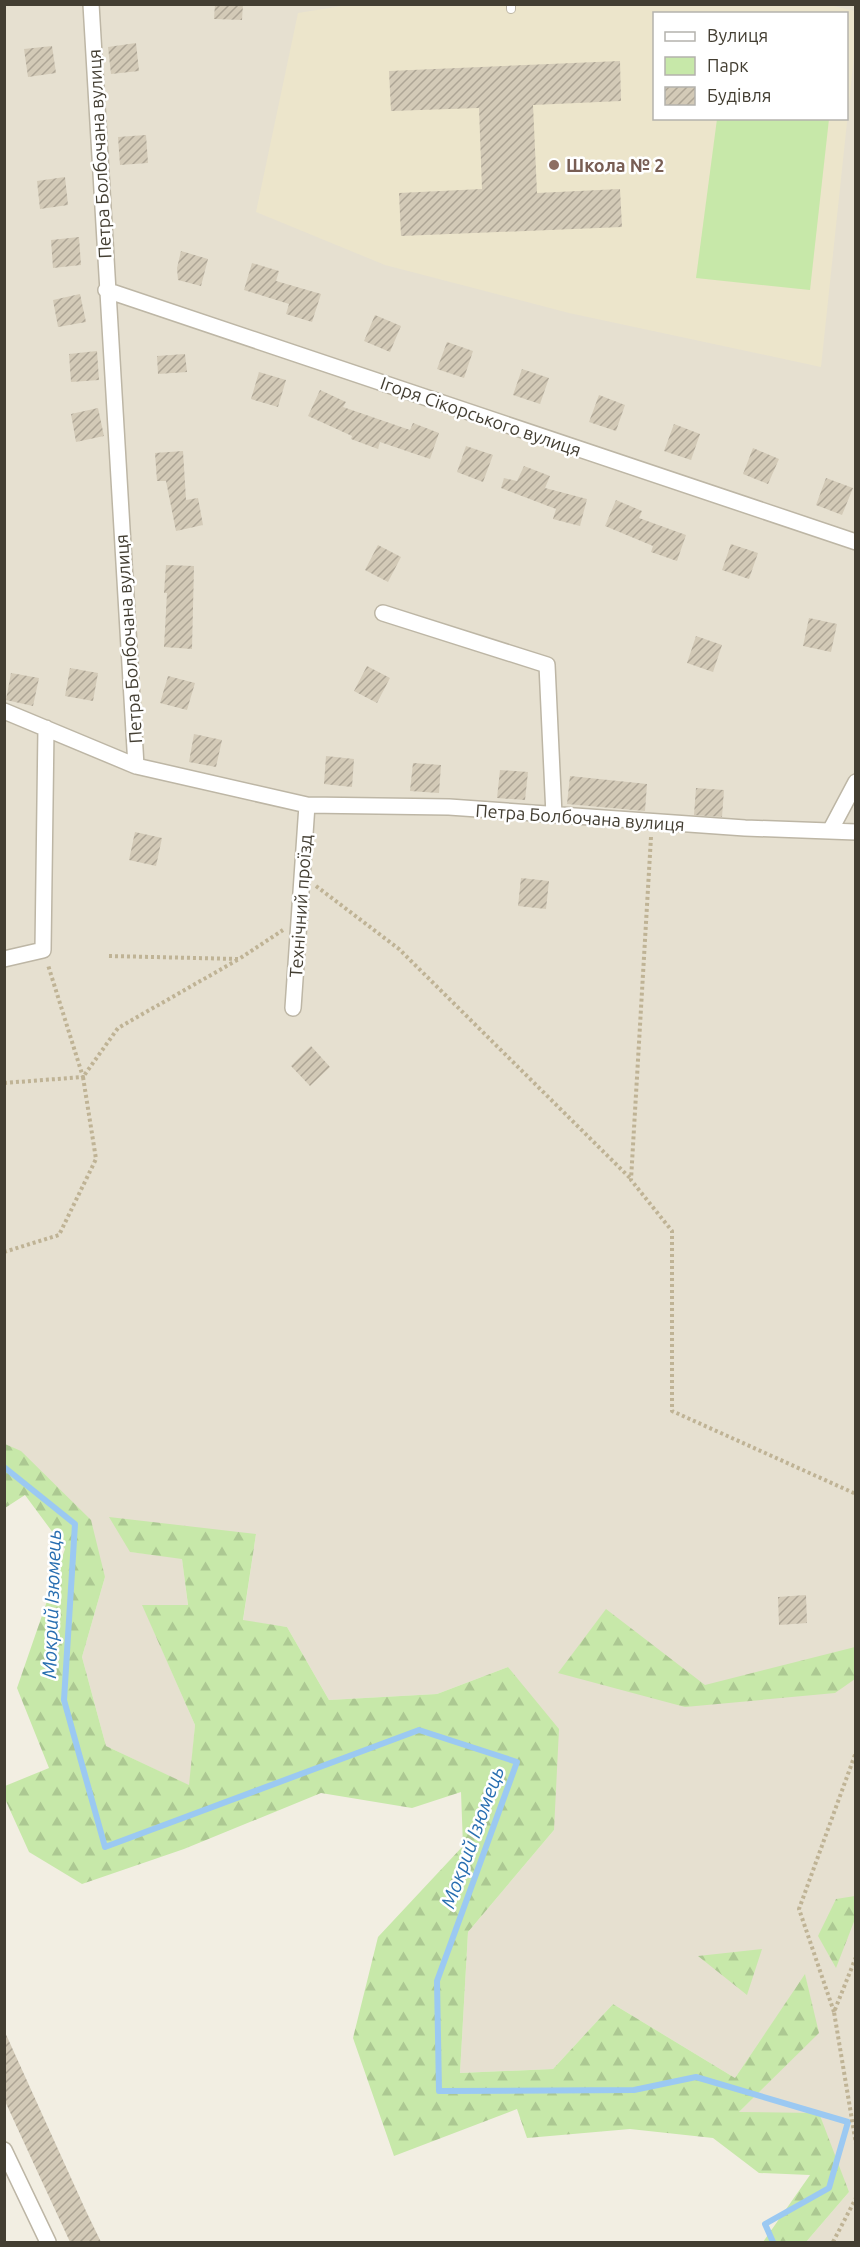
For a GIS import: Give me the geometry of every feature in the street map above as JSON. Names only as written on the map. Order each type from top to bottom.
[{"type":"street","name":"Петра Болбочана вулиця","points":[[91,4],[106,290],[136,766],[307,805],[449,807],[745,828],[855,832]]},
{"type":"street","name":"Ігоря Сікорського вулиця","points":[[106,290],[855,542]]},
{"type":"street","points":[[383,613],[547,665],[554,814]]},
{"type":"street","points":[[4,711],[136,766]]},
{"type":"street","points":[[4,958],[43,950],[46,728]]},
{"type":"street","points":[[830,831],[855,782]]},
{"type":"street","name":"Технічний проїзд","points":[[293,1008],[307,805]]},
{"type":"street","points":[[4,2150],[48,2242]]},
{"type":"path","points":[[631,1180],[652,822]]},
{"type":"path","points":[[302,875],[399,949],[631,1180],[672,1231],[672,1411],[855,1494]]},
{"type":"path","points":[[4,1083],[82,1077],[118,1028],[239,959],[299,919]]},
{"type":"path","points":[[4,1252],[59,1235],[96,1160],[82,1077],[43,950]]},
{"type":"path","points":[[109,956],[239,959]]},
{"type":"path","points":[[855,1752],[799,1910],[834,2012],[855,2144]]},
{"type":"path","points":[[834,2012],[855,1957]]},
{"type":"path","points":[[833,2242],[855,2198]]},
{"type":"shaded area","name":"Школа № 2","points":[[354,4],[825,4],[855,11],[855,47],[848,113],[848,12],[653,12],[653,120],[847,120],[821,367],[569,313],[385,265],[256,212],[298,13]]},
{"type":"shaded area","points":[[5,5],[855,5],[855,2242],[806,2242],[849,2192],[739,2112],[818,2033],[805,1975],[735,2078],[613,2004],[553,2069],[460,2073],[468,1932],[554,1830],[508,1667],[437,1694],[329,1700],[287,1627],[243,1621],[256,1534],[131,1552],[182,1558],[188,1606],[143,1606],[195,1725],[190,1786],[106,1746],[82,1657],[105,1577],[21,1452],[5,1444]]},
{"type":"green space","points":[[717,120],[829,120],[810,290],[696,278]]},
{"type":"green space","points":[[5,1444],[21,1451],[91,1520],[105,1577],[82,1657],[106,1746],[189,1785],[195,1725],[142,1605],[188,1605],[182,1559],[130,1552],[109,1517],[256,1534],[243,1620],[287,1627],[329,1700],[437,1694],[508,1667],[559,1729],[554,1830],[468,1932],[460,2073],[553,2069],[613,2004],[735,2078],[805,1974],[819,2033],[739,2112],[819,2113],[849,2192],[806,2242],[763,2242],[810,2175],[759,2173],[713,2138],[630,2129],[527,2138],[517,2109],[394,2156],[353,2038],[378,1937],[463,1846],[461,1792],[412,1808],[321,1793],[184,1849],[82,1884],[29,1852],[5,1799],[5,1786],[49,1768],[17,1688],[65,1549],[25,1495],[5,1508]]},
{"type":"green space","points":[[606,1609],[705,1685],[855,1647],[855,1679],[835,1693],[685,1707],[558,1673]]},
{"type":"green space","points":[[855,1896],[855,1919],[836,1968],[818,1936],[836,1899]]},
{"type":"green space","points":[[762,1949],[747,1995],[698,1956]]},
{"type":"building","points":[[215,4],[243,4],[242,20],[214,19]]},
{"type":"building","points":[[136,43],[139,71],[111,74],[108,47]]},
{"type":"building","points":[[52,46],[56,73],[28,77],[24,49]]},
{"type":"building","points":[[620,61],[621,101],[533,105],[537,193],[620,189],[622,227],[401,236],[399,193],[482,189],[479,108],[391,111],[389,71]]},
{"type":"building","points":[[146,135],[148,163],[120,165],[118,137]]},
{"type":"building","points":[[65,177],[68,205],[40,209],[37,181]]},
{"type":"building","points":[[79,237],[81,265],[53,268],[51,240]]},
{"type":"building","points":[[181,251],[208,259],[201,286],[178,280],[177,268]]},
{"type":"building","points":[[252,263],[279,271],[276,281],[321,294],[312,322],[286,314],[289,304],[244,290]]},
{"type":"building","points":[[80,294],[86,322],[58,327],[53,300]]},
{"type":"building","points":[[375,315],[401,326],[390,352],[364,341]]},
{"type":"building","points":[[447,342],[473,351],[464,378],[437,369]]},
{"type":"building","points":[[97,351],[99,380],[71,382],[69,354]]},
{"type":"building","points":[[185,354],[187,372],[158,374],[157,356]]},
{"type":"building","points":[[522,369],[549,378],[540,404],[513,395]]},
{"type":"building","points":[[259,372],[286,380],[278,407],[251,399]]},
{"type":"building","points":[[320,390],[346,402],[343,407],[410,430],[413,423],[439,433],[430,459],[380,442],[378,449],[351,439],[352,436],[308,416]]},
{"type":"building","points":[[599,395],[625,405],[616,431],[589,422]]},
{"type":"building","points":[[98,408],[104,436],[76,442],[71,414]]},
{"type":"building","points":[[674,424],[700,434],[691,460],[664,451]]},
{"type":"building","points":[[466,446],[493,455],[483,482],[457,472]]},
{"type":"building","points":[[753,448],[779,459],[768,484],[743,474]]},
{"type":"building","points":[[183,451],[186,500],[198,498],[203,525],[176,531],[166,481],[157,481],[155,453]]},
{"type":"building","points":[[524,466],[550,476],[545,488],[587,499],[580,526],[553,519],[556,509],[501,488],[504,478],[517,481]]},
{"type":"building","points":[[826,478],[853,488],[842,515],[816,505]]},
{"type":"building","points":[[616,500],[642,511],[639,518],[686,535],[677,561],[651,552],[653,546],[605,526]]},
{"type":"building","points":[[731,544],[758,553],[749,579],[722,570]]},
{"type":"building","points":[[378,545],[401,557],[388,582],[365,570]]},
{"type":"building","points":[[166,565],[194,566],[192,649],[164,647]]},
{"type":"building","points":[[809,618],[837,624],[831,652],[803,646]]},
{"type":"building","points":[[696,636],[722,645],[713,672],[687,663]]},
{"type":"building","points":[[367,666],[390,678],[377,703],[354,691]]},
{"type":"building","points":[[70,668],[98,673],[93,701],[65,696]]},
{"type":"building","points":[[11,673],[39,678],[33,706],[6,700]]},
{"type":"building","points":[[168,676],[195,683],[187,710],[160,703]]},
{"type":"building","points":[[194,734],[222,740],[216,767],[189,762]]},
{"type":"building","points":[[326,756],[354,759],[352,787],[324,784]]},
{"type":"building","points":[[413,763],[441,765],[439,793],[410,791]]},
{"type":"building","points":[[500,770],[528,772],[525,800],[497,798]]},
{"type":"building","points":[[570,776],[647,784],[645,811],[567,804]]},
{"type":"building","points":[[696,788],[724,790],[722,817],[694,815]]},
{"type":"building","points":[[135,832],[162,838],[156,866],[129,860]]},
{"type":"building","points":[[521,878],[549,881],[546,909],[518,906]]},
{"type":"building","points":[[311,1046],[330,1067],[310,1086],[291,1066]]},
{"type":"building","points":[[806,1595],[807,1623],[779,1625],[778,1597]]},
{"type":"building","points":[[4,2030],[101,2242],[70,2242],[4,2099]]},
{"type":"waterway","name":"Мокрий Ізюмець","points":[[4,1467],[75,1524],[64,1700],[105,1847],[419,1730],[517,1762],[437,1981],[439,2091],[634,2090],[696,2077],[848,2122],[829,2188],[765,2224],[773,2242]]},
{"type":"place","name":"Школа № 2","points":[[554,165]]}]
